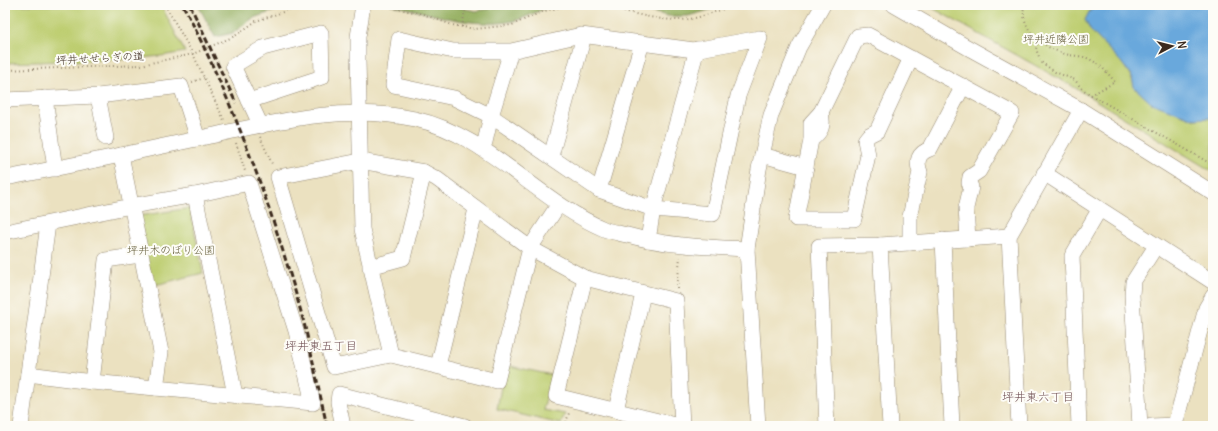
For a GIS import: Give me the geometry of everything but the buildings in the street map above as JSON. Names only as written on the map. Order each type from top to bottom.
[{"type":"street","points":[[758,426],[747,249],[762,155],[771,115],[799,47],[823,5]]},
{"type":"street","points":[[894,5],[1081,110],[1213,193]]},
{"type":"street","points":[[362,11],[358,37],[358,112],[362,229],[391,355]]},
{"type":"street","points":[[249,101],[322,77],[322,33],[264,48],[233,66],[260,130]]},
{"type":"street","points":[[551,156],[584,36]]},
{"type":"street","points":[[584,36],[697,49],[760,38],[738,96],[712,214],[653,210],[599,190],[491,116],[454,98],[393,85],[400,39],[453,51],[511,51],[584,36]]},
{"type":"street","points":[[911,58],[876,131],[877,144],[868,155],[854,219],[796,218],[811,140],[819,133],[823,126],[821,112],[858,36],[868,36],[911,58],[1012,113],[980,170],[981,181],[978,185],[971,187],[966,208],[968,239]]},
{"type":"street","points":[[599,190],[642,43]]},
{"type":"street","points":[[648,240],[653,210],[697,49]]},
{"type":"street","points":[[481,148],[485,142],[491,116],[511,51]]},
{"type":"street","points":[[5,100],[98,96],[181,86],[198,139]]},
{"type":"street","points":[[910,243],[910,217],[920,172],[930,162],[930,149],[963,86]]},
{"type":"street","points":[[98,96],[106,138]]},
{"type":"street","points":[[45,98],[55,169]]},
{"type":"street","points":[[1019,426],[1009,236],[1081,110]]},
{"type":"street","points":[[5,178],[231,132],[260,130],[333,113],[378,112],[430,123],[449,130],[481,148],[559,204],[604,229],[680,246],[747,249]]},
{"type":"street","points":[[121,155],[161,352],[156,388]]},
{"type":"street","points":[[762,155],[806,167]]},
{"type":"street","points":[[559,204],[530,248],[497,381],[391,355],[334,367],[278,177],[360,161],[424,172],[437,179],[530,248],[585,278],[643,294],[676,301],[681,426],[556,396],[585,278]]},
{"type":"street","points":[[370,267],[403,258],[424,172]]},
{"type":"street","points":[[1044,173],[1099,210],[1213,282]]},
{"type":"street","points":[[5,232],[131,206],[195,195],[249,182],[296,331],[312,404],[235,395],[92,382],[28,374]]},
{"type":"street","points":[[195,195],[235,395]]},
{"type":"street","points":[[438,366],[476,209]]},
{"type":"street","points":[[1079,426],[1072,256],[1099,210]]},
{"type":"street","points":[[21,426],[48,224]]},
{"type":"street","points":[[827,426],[819,246],[880,245],[1009,236]]},
{"type":"street","points":[[943,240],[952,426]]},
{"type":"street","points":[[880,245],[890,426]]},
{"type":"street","points":[[1140,426],[1132,295],[1133,282],[1156,246]]},
{"type":"street","points":[[92,382],[106,260],[140,254]]},
{"type":"street","points":[[616,410],[643,294]]},
{"type":"street","points":[[1151,426],[1175,425],[1206,308],[1213,296]]},
{"type":"street","points":[[343,426],[338,402],[339,394],[436,422],[465,426]]},
{"type":"path","points":[[165,5],[193,54],[231,132],[249,182]]},
{"type":"path","name":"坪井せせらぎの道","points":[[5,70],[141,65],[193,54],[234,36],[256,21],[304,5]]},
{"type":"path","points":[[380,5],[423,14],[452,25],[475,29],[512,25],[544,11],[571,5]]},
{"type":"path","points":[[462,27],[466,5]]},
{"type":"path","points":[[605,5],[623,11],[668,19],[689,19],[737,5]]},
{"type":"path","points":[[1024,5],[1023,12],[1027,27],[1038,40],[1054,50],[1087,58],[1105,69],[1115,82],[1091,94]]},
{"type":"path","points":[[1038,40],[1036,49],[1041,62],[1055,72],[1075,80],[1081,88],[1213,165]]},
{"type":"path","points":[[260,130],[278,177]]},
{"type":"path","points":[[676,301],[680,252]]},
{"type":"green space","points":[[5,5],[161,5],[185,52],[131,59],[5,63]]},
{"type":"green space","points":[[198,5],[292,5],[253,18],[233,33],[215,37]]},
{"type":"green space","points":[[392,5],[447,5],[476,11],[512,5],[556,5],[513,21],[483,23],[452,19]]},
{"type":"green space","points":[[621,5],[689,5],[703,7],[710,5],[727,5],[688,16],[668,16]]},
{"type":"green space","name":"坪井近隣公園","points":[[927,5],[1097,5],[1089,12],[1090,30],[1122,63],[1135,87],[1194,119],[1209,118],[1213,122],[1213,172],[1072,86]]},
{"type":"green space","name":"坪井木のぼり公園","points":[[190,208],[203,273],[151,286],[138,216]]},
{"type":"green space","points":[[505,365],[552,375],[543,410],[565,414],[561,424],[497,409]]},
{"type":"water","points":[[1097,5],[1213,5],[1213,122],[1209,118],[1194,119],[1151,103],[1134,87],[1132,77],[1121,62],[1090,30],[1085,20],[1089,12]]},
{"type":"railway","points":[[183,5],[202,43],[236,120],[266,199],[303,319],[327,426]]},
{"type":"railway","points":[[190,5],[236,103]]},
{"type":"district","name":"坪井東五丁目","points":[[321,345]]},
{"type":"district","name":"坪井東六丁目","points":[[1038,396]]}]
